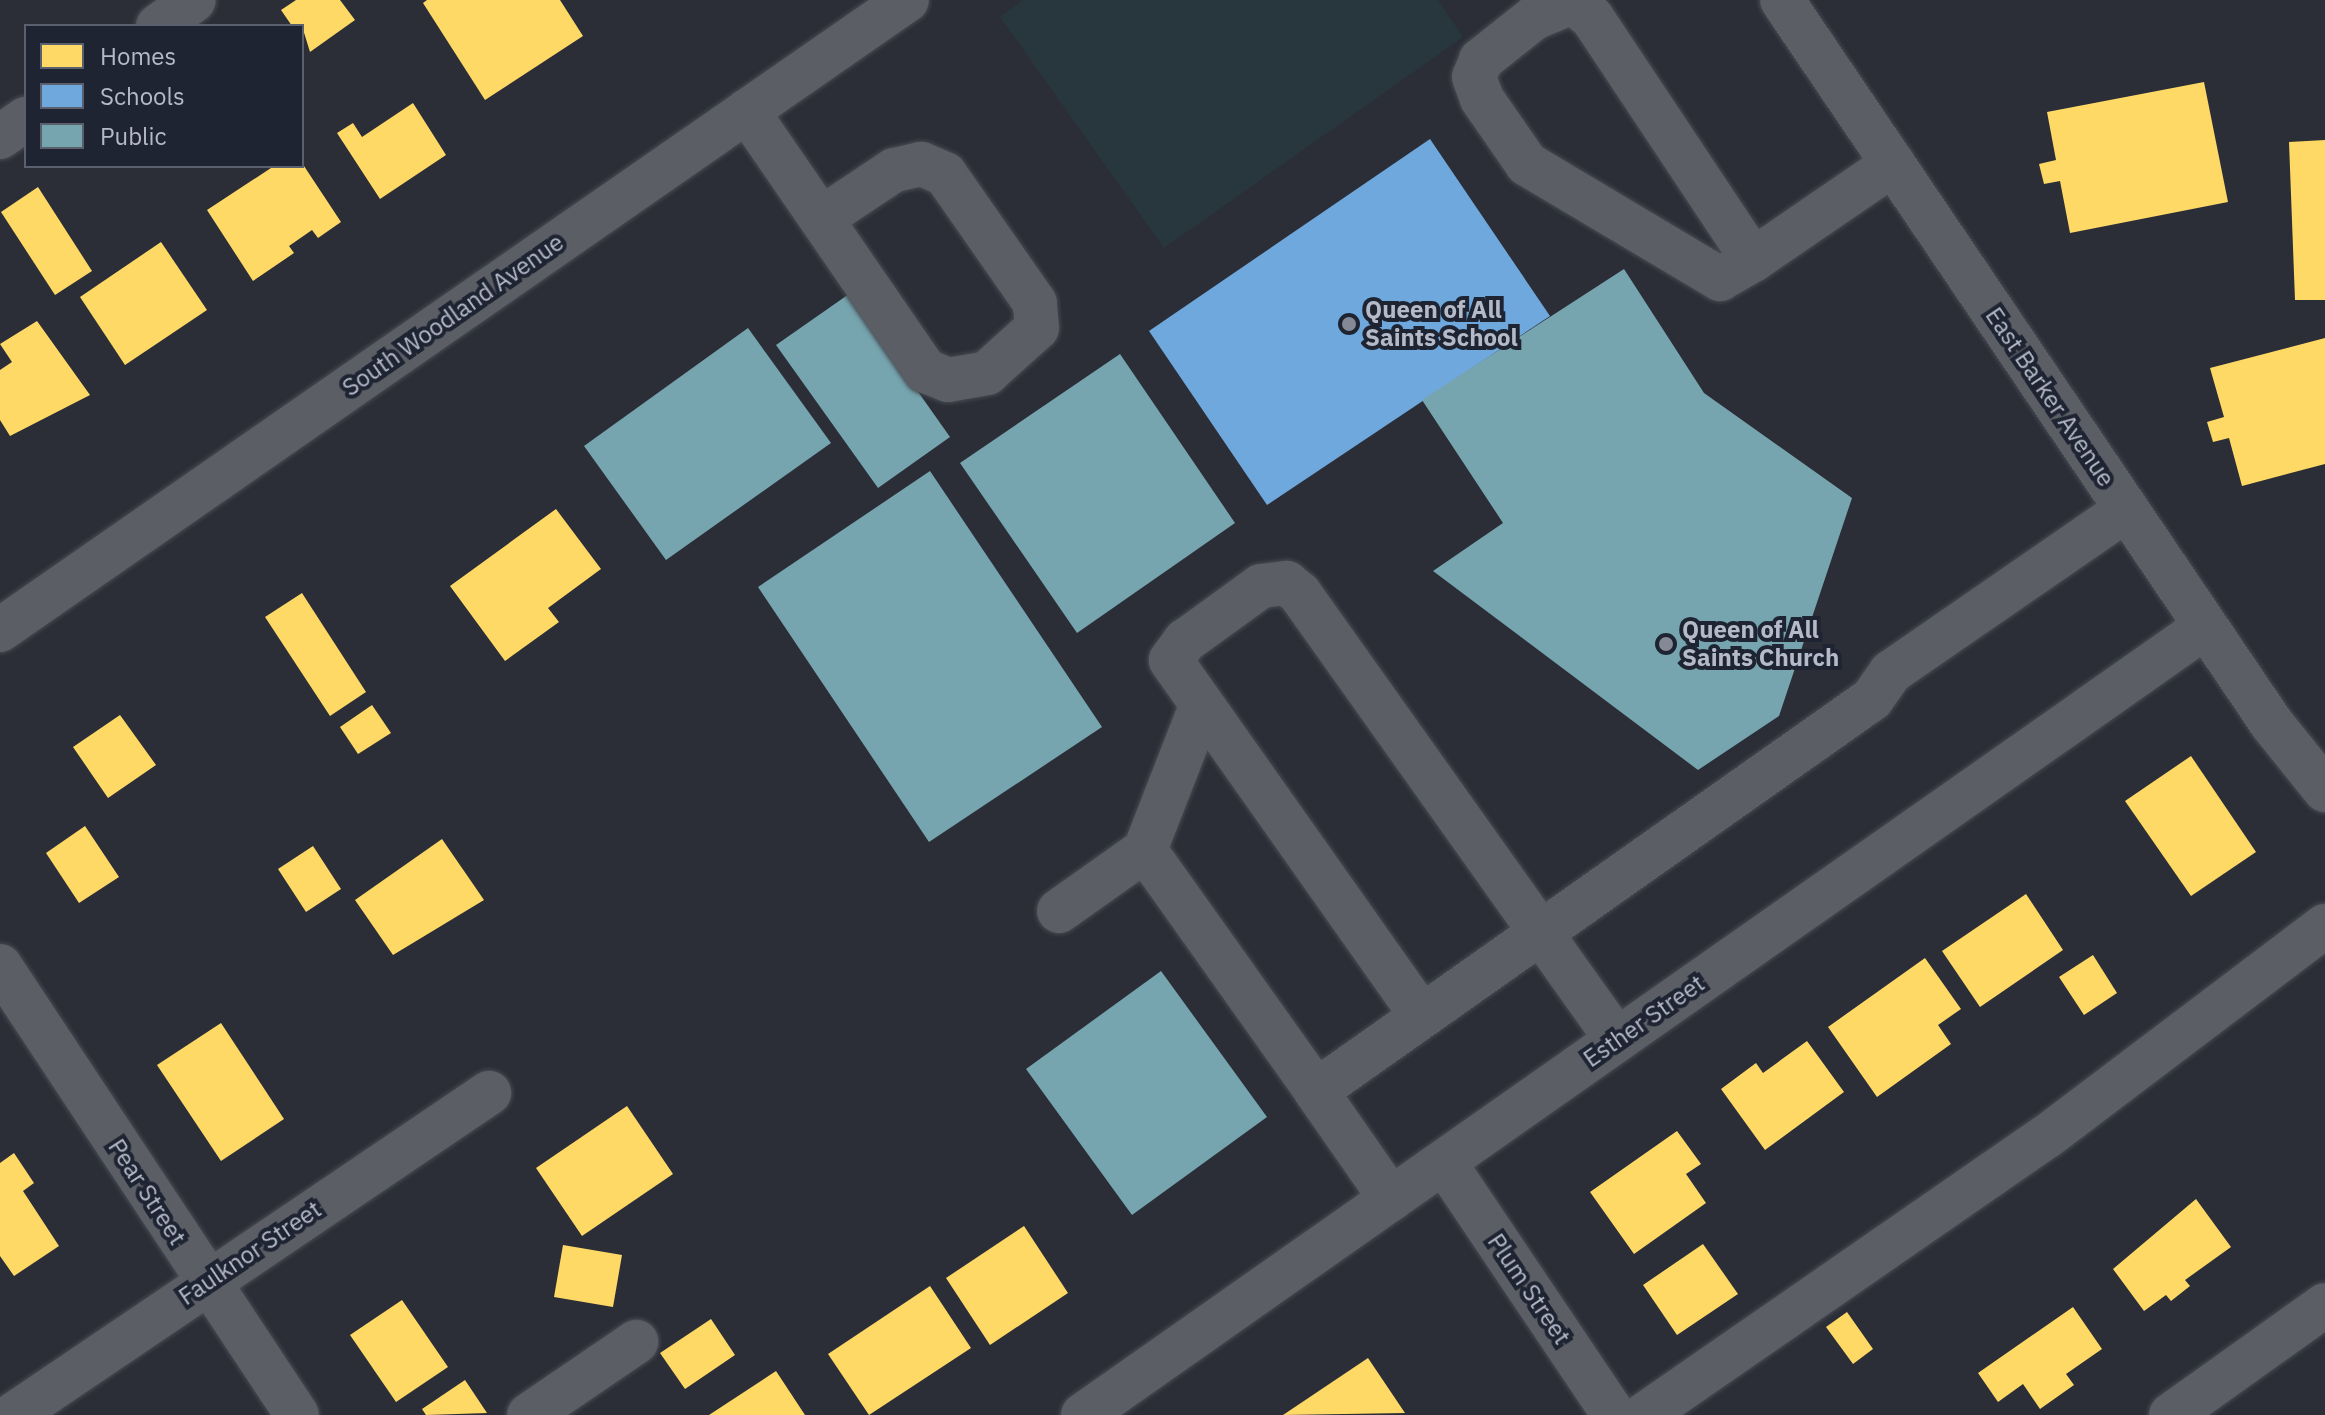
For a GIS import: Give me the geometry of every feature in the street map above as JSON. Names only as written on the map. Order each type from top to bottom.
[{"type":"street","points":[[161,24],[194,0]]},
{"type":"street","name":"South Woodland Avenue","points":[[0,630],[907,0]]},
{"type":"street","name":"East Barker Avenue","points":[[1782,0],[2205,627],[2325,790]]},
{"type":"street","points":[[1753,260],[1592,18],[1573,2],[1528,9],[1481,60],[1474,77],[1527,164],[1656,237],[1698,271],[1720,279],[1753,260],[1893,164]]},
{"type":"street","points":[[747,111],[926,371],[948,380],[987,373],[1037,328],[1035,303],[945,174],[921,164],[894,170],[822,218]]},
{"type":"street","points":[[0,137],[24,120]]},
{"type":"street","points":[[1316,1091],[1540,930],[1872,699],[1891,672],[2126,510]]},
{"type":"street","points":[[1421,1015],[1200,709],[1171,660],[1185,641],[1261,586],[1287,583],[1617,1040]]},
{"type":"street","name":"Esther Street","points":[[1083,1415],[2205,627]]},
{"type":"street","points":[[1059,911],[1145,850],[1200,709]]},
{"type":"street","points":[[1145,850],[1391,1199]]},
{"type":"street","points":[[1644,1415],[2046,1137],[2325,926]]},
{"type":"street","name":"Pear Street","points":[[0,966],[15,1024],[206,1282],[297,1415]]},
{"type":"street","name":"Faulknor Street","points":[[13,1415],[489,1093]]},
{"type":"street","name":"Plum Street","points":[[1444,1162],[1614,1415]]},
{"type":"street","points":[[2171,1415],[2325,1305]]},
{"type":"street","points":[[529,1415],[636,1342]]},
{"type":"shaded area","points":[[1023,0],[1438,0],[1463,37],[1164,248],[1000,17]]},
{"type":"building: Homes","points":[[296,0],[340,0],[355,20],[310,52],[304,24],[291,24],[281,10]]},
{"type":"building: Homes","points":[[427,0],[560,0],[583,36],[485,100],[423,3]]},
{"type":"building: Homes","points":[[2204,82],[2228,202],[2070,233],[2060,181],[2044,184],[2039,164],[2056,160],[2047,112]]},
{"type":"building: Homes","points":[[413,103],[446,155],[380,199],[337,133],[353,123],[362,137]]},
{"type":"building: Homes","points":[[2325,140],[2325,300],[2295,300],[2289,142]]},
{"type":"building: Homes","points":[[304,166],[341,222],[318,238],[312,230],[289,246],[294,253],[253,281],[207,210],[271,168]]},
{"type":"building: Homes","points":[[38,187],[92,271],[55,295],[1,212]]},
{"type":"building: Homes","points":[[161,242],[207,310],[125,365],[80,297]]},
{"type":"building: Homes","points":[[37,321],[90,395],[10,436],[0,420],[0,370],[12,362],[0,344]]},
{"type":"building: Homes","points":[[2325,338],[2325,464],[2242,486],[2229,438],[2213,442],[2207,422],[2224,417],[2210,368]]},
{"type":"building: Homes","points":[[556,509],[601,569],[548,608],[559,622],[505,661],[450,586]]},
{"type":"building: Homes","points":[[302,593],[366,692],[330,716],[265,617]]},
{"type":"building: Homes","points":[[372,705],[391,733],[358,754],[340,727]]},
{"type":"building: Homes","points":[[120,715],[156,765],[108,798],[73,747]]},
{"type":"building: Homes","points":[[2191,756],[2256,852],[2191,896],[2125,801]]},
{"type":"building: Homes","points":[[85,826],[119,877],[79,903],[46,853]]},
{"type":"building: Homes","points":[[442,839],[484,900],[393,955],[355,900]]},
{"type":"building: Homes","points":[[313,846],[341,889],[306,912],[278,869]]},
{"type":"building: Homes","points":[[2026,894],[2063,950],[1980,1007],[1942,951]]},
{"type":"building: Homes","points":[[2093,955],[2117,993],[2084,1015],[2059,977]]},
{"type":"building: Homes","points":[[1925,958],[1961,1009],[1938,1025],[1951,1044],[1877,1097],[1828,1027]]},
{"type":"building: Homes","points":[[221,1023],[284,1119],[221,1161],[157,1065]]},
{"type":"building: Homes","points":[[1807,1041],[1844,1092],[1765,1150],[1721,1089],[1756,1063],[1763,1073]]},
{"type":"building: Homes","points":[[627,1106],[673,1174],[582,1236],[536,1168]]},
{"type":"building: Homes","points":[[1677,1131],[1701,1164],[1686,1174],[1706,1203],[1634,1254],[1590,1192]]},
{"type":"building: Homes","points":[[14,1153],[34,1183],[23,1191],[59,1246],[14,1276],[0,1256],[0,1163]]},
{"type":"building: Homes","points":[[2196,1199],[2231,1247],[2185,1280],[2190,1286],[2171,1301],[2166,1295],[2144,1311],[2113,1269]]},
{"type":"building: Homes","points":[[1024,1226],[1068,1293],[990,1345],[946,1278]]},
{"type":"building: Homes","points":[[1703,1244],[1738,1294],[1677,1335],[1643,1285]]},
{"type":"building: Homes","points":[[563,1245],[622,1255],[613,1307],[554,1297]]},
{"type":"building: Homes","points":[[930,1286],[971,1348],[869,1415],[828,1354]]},
{"type":"building: Homes","points":[[402,1300],[448,1367],[396,1402],[350,1335]]},
{"type":"building: Homes","points":[[2073,1307],[2102,1349],[2066,1374],[2074,1385],[2040,1409],[2023,1384],[1998,1402],[1978,1373]]},
{"type":"building: Homes","points":[[1847,1312],[1873,1349],[1853,1364],[1826,1327]]},
{"type":"building: Homes","points":[[711,1319],[735,1355],[685,1389],[660,1353]]},
{"type":"building: Homes","points":[[1368,1358],[1405,1413],[1283,1415]]},
{"type":"building: Homes","points":[[776,1371],[805,1415],[709,1415]]},
{"type":"building: Homes","points":[[465,1380],[487,1413],[426,1415],[422,1409]]},
{"type":"building: Schools","name":"Queen of All Saints School","points":[[1430,139],[1550,316],[1267,505],[1149,331]]},
{"type":"building: Public","name":"Queen of All Saints Church","points":[[1624,269],[1704,393],[1852,498],[1779,716],[1698,770],[1433,571],[1503,523],[1422,400]]},
{"type":"building: Public","points":[[849,294],[950,437],[878,488],[776,345]]},
{"type":"building: Public","points":[[748,328],[831,443],[666,560],[584,446]]},
{"type":"building: Public","points":[[1120,354],[1235,523],[1077,633],[960,463]]},
{"type":"building: Public","points":[[930,471],[1102,727],[929,842],[758,587]]},
{"type":"building: Public","points":[[1161,971],[1267,1117],[1132,1215],[1026,1069]]},
{"type":"place","name":"Queen of All Saints School","points":[[1349,324]]},
{"type":"place","name":"Queen of All Saints Church","points":[[1666,644]]}]
